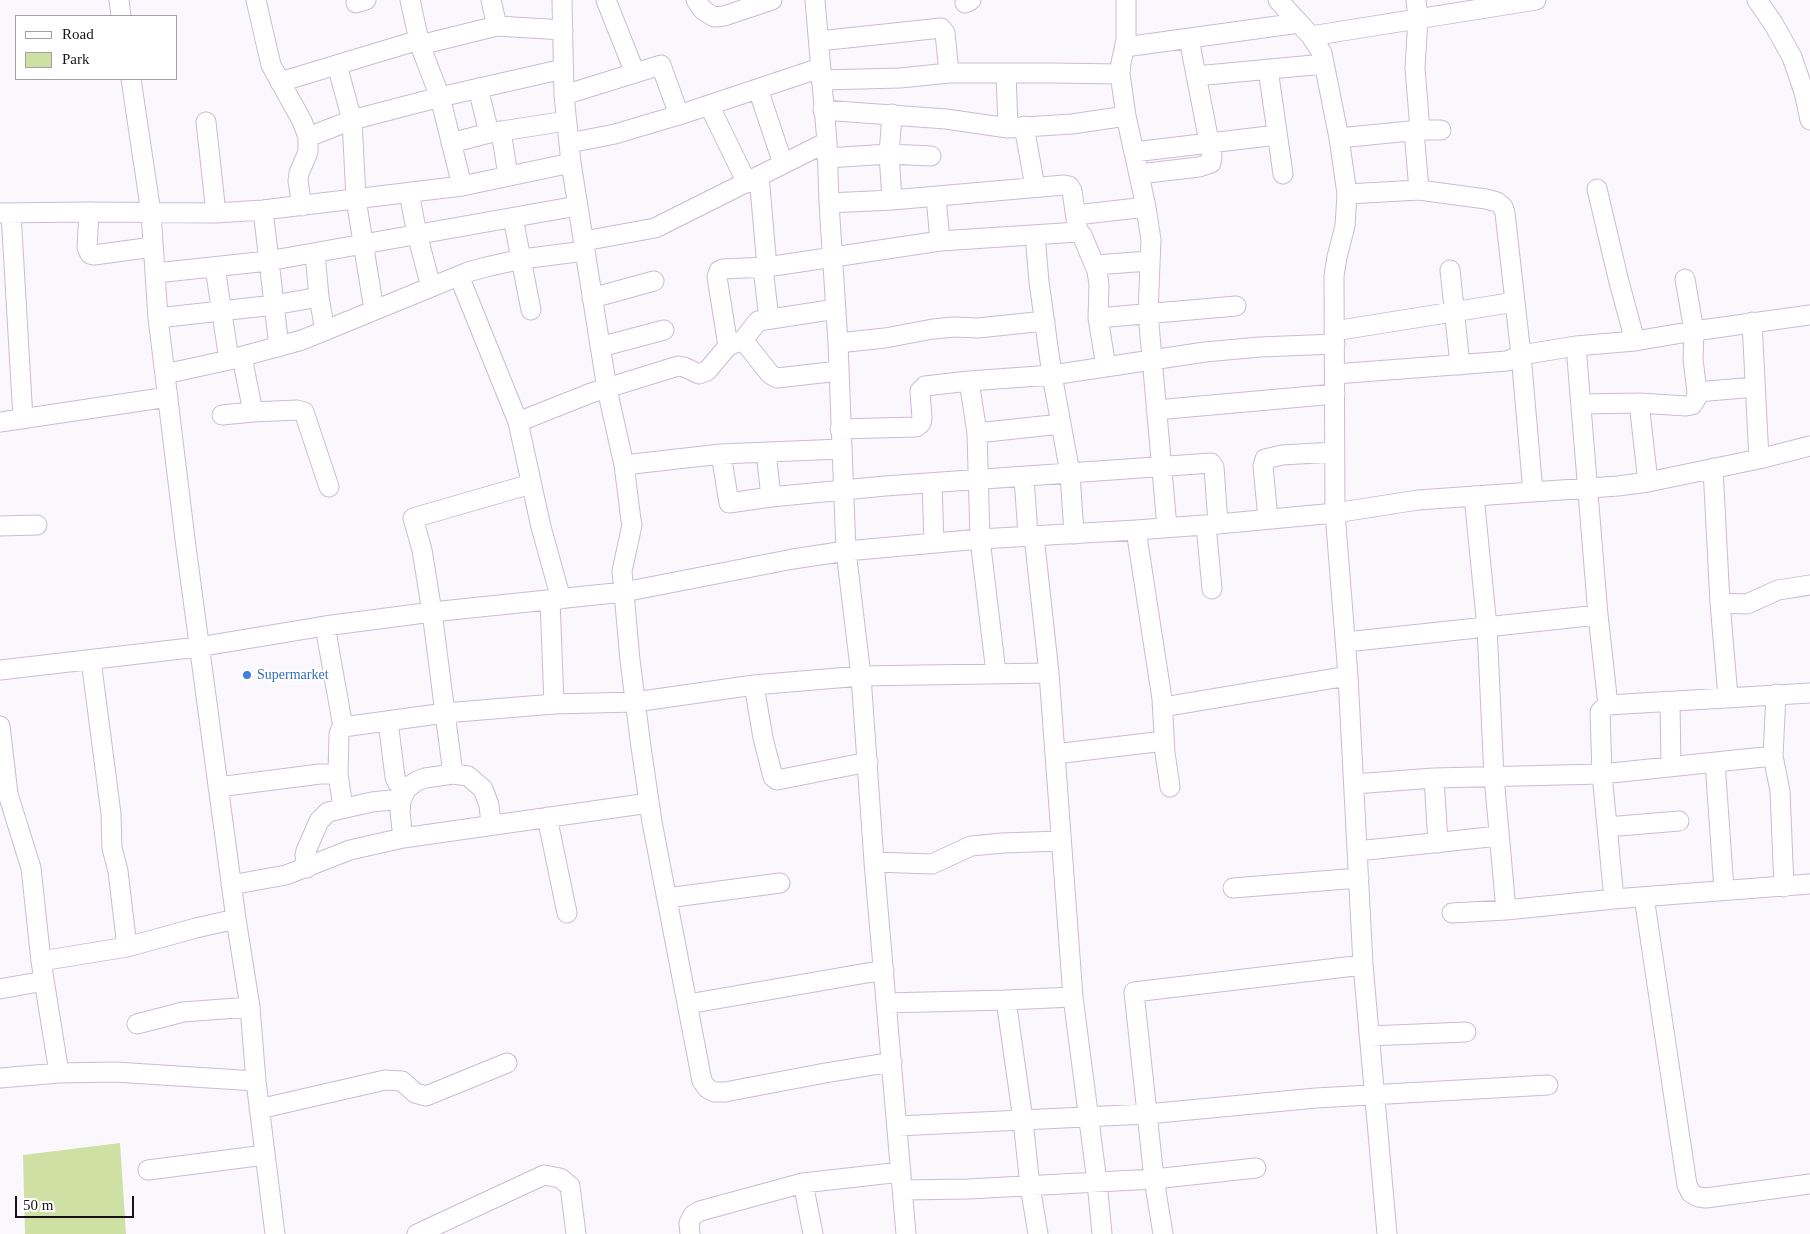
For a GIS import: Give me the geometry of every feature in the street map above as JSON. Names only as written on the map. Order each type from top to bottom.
[{"type":"street","points":[[119,0],[121,15]]},
{"type":"street","points":[[256,0],[269,59],[302,120],[308,137],[308,152],[299,173],[298,181],[302,206]]},
{"type":"street","points":[[410,0],[420,42],[440,97],[462,186]]},
{"type":"street","points":[[492,0],[496,26]]},
{"type":"street","points":[[562,0],[564,95],[571,163],[607,388],[624,464],[632,525],[622,566],[635,702],[649,803],[702,1082],[714,1092],[725,1092],[892,1062]]},
{"type":"street","points":[[696,0],[703,10],[714,17],[724,16],[772,0]]},
{"type":"street","points":[[814,0],[827,150],[838,344],[846,551],[868,762],[874,862],[906,1234]]},
{"type":"street","points":[[1126,0],[1125,48],[1120,74],[1126,116],[1146,207],[1151,240],[1148,313],[1167,528]]},
{"type":"street","points":[[1125,48],[1189,39],[1305,30],[1417,9],[1536,0]]},
{"type":"street","points":[[1757,0],[1773,23],[1792,57],[1804,92],[1810,120]]},
{"type":"street","points":[[609,1],[635,73]]},
{"type":"street","points":[[1284,3],[1320,49],[1339,138],[1347,194],[1345,226],[1335,268],[1335,513],[1346,642],[1363,965],[1387,1234]]},
{"type":"street","points":[[1417,9],[1415,68],[1419,190]]},
{"type":"street","points":[[280,82],[420,42],[496,26],[563,30]]},
{"type":"street","points":[[818,41],[941,28],[945,34],[949,73]]},
{"type":"street","points":[[1139,174],[1209,164],[1212,160],[1189,39]]},
{"type":"street","points":[[1196,76],[1324,64]]},
{"type":"street","points":[[337,65],[352,120],[356,199],[374,310]]},
{"type":"street","points":[[564,95],[661,65],[680,115]]},
{"type":"street","points":[[308,137],[352,120],[440,97],[563,69]]},
{"type":"street","points":[[1268,69],[1282,174]]},
{"type":"street","points":[[569,143],[616,134],[758,89],[821,74],[900,78],[949,73],[1120,74]]},
{"type":"street","points":[[1006,73],[1016,127],[1035,187]]},
{"type":"street","points":[[131,80],[151,213],[158,318],[198,647],[250,1007],[259,1109],[275,1234]]},
{"type":"street","points":[[478,88],[495,132],[508,176]]},
{"type":"street","points":[[758,89],[783,164]]},
{"type":"street","points":[[709,105],[753,180],[765,268],[769,319]]},
{"type":"street","points":[[823,110],[892,114],[1016,127],[1072,124],[1126,116]]},
{"type":"street","points":[[892,114],[889,154],[892,200]]},
{"type":"street","points":[[451,143],[495,132],[566,121]]},
{"type":"street","points":[[206,122],[216,214]]},
{"type":"street","points":[[1339,138],[1417,130],[1441,130]]},
{"type":"street","points":[[1134,152],[1277,135]]},
{"type":"street","points":[[165,374],[279,347],[325,331],[431,287],[486,267],[656,228],[783,164],[827,150],[931,156]]},
{"type":"street","points":[[23,419],[5,213],[216,214],[263,210],[462,186],[571,163]]},
{"type":"street","points":[[829,204],[936,197],[1035,187],[1069,186],[1072,191],[1077,223],[1097,271],[1099,285],[1098,318],[1106,367]]},
{"type":"street","points":[[1597,189],[1635,341]]},
{"type":"street","points":[[1347,194],[1419,190],[1486,199],[1497,202],[1503,207],[1521,355],[1533,492]]},
{"type":"street","points":[[409,193],[417,234],[431,287]]},
{"type":"street","points":[[936,197],[940,241]]},
{"type":"street","points":[[156,273],[315,254],[577,206]]},
{"type":"street","points":[[839,371],[777,378],[770,374],[736,343],[717,274],[726,268],[765,268],[940,241],[1035,235],[1146,207]]},
{"type":"street","points":[[263,210],[279,347]]},
{"type":"street","points":[[89,212],[87,247],[90,254],[153,247]]},
{"type":"street","points":[[513,218],[531,310]]},
{"type":"street","points":[[1035,235],[1038,282],[1052,375],[1070,473],[1074,534]]},
{"type":"street","points":[[315,254],[319,297],[325,331]]},
{"type":"street","points":[[1095,265],[1149,260]]},
{"type":"street","points":[[215,266],[221,311],[253,412]]},
{"type":"street","points":[[1450,270],[1456,312],[1460,365]]},
{"type":"street","points":[[459,276],[518,422],[555,599],[554,704]]},
{"type":"street","points":[[1581,404],[1639,403],[1692,405],[1698,392],[1693,359],[1694,330],[1685,279]]},
{"type":"street","points":[[592,298],[654,282]]},
{"type":"street","points":[[158,318],[274,305],[319,297]]},
{"type":"street","points":[[840,429],[916,427],[921,423],[920,394],[921,389],[925,386],[1052,375],[1152,360],[1334,337],[1515,302]]},
{"type":"street","points":[[1098,318],[1236,306]]},
{"type":"street","points":[[518,422],[607,388],[678,366],[699,374],[707,371],[755,323],[769,319],[836,309]]},
{"type":"street","points":[[1335,374],[1507,361],[1521,355],[1576,346],[1635,341],[1694,330],[1810,315]]},
{"type":"street","points":[[838,344],[954,327],[978,328],[1045,321]]},
{"type":"street","points":[[1752,322],[1759,459]]},
{"type":"street","points":[[600,347],[664,330]]},
{"type":"street","points":[[1576,346],[1598,615],[1608,705]]},
{"type":"street","points":[[969,381],[977,434],[980,539],[996,673]]},
{"type":"street","points":[[1698,392],[1755,387]]},
{"type":"street","points":[[1156,410],[1335,394]]},
{"type":"street","points":[[0,422],[168,397]]},
{"type":"street","points":[[1639,403],[1648,482]]},
{"type":"street","points":[[222,415],[297,410],[304,412],[329,486]]},
{"type":"street","points":[[977,434],[1061,424]]},
{"type":"street","points":[[0,670],[198,647],[326,626],[432,612],[624,592],[784,560],[846,551],[980,539],[1167,528],[1335,513],[1418,500],[1589,489],[1648,482],[1759,459],[1810,446]]},
{"type":"street","points":[[624,464],[721,454],[841,449]]},
{"type":"street","points":[[766,452],[770,497]]},
{"type":"street","points":[[1268,519],[1263,466],[1265,460],[1282,455],[1334,452]]},
{"type":"street","points":[[721,454],[729,503],[844,490],[1161,465],[1213,464],[1212,589]]},
{"type":"street","points":[[1714,468],[1720,603],[1728,698]]},
{"type":"street","points":[[1024,477],[1049,673],[1073,996],[1102,1234]]},
{"type":"street","points":[[932,483],[934,543]]},
{"type":"street","points":[[453,774],[432,612],[422,550],[413,518],[531,484]]},
{"type":"street","points":[[1474,496],[1487,627],[1494,777],[1506,910]]},
{"type":"street","points":[[0,526],[37,525]]},
{"type":"street","points":[[1136,530],[1163,707],[1164,740],[1170,787]]},
{"type":"street","points":[[1720,603],[1747,604],[1778,590],[1810,585]]},
{"type":"street","points":[[1346,642],[1598,615]]},
{"type":"street","points":[[326,626],[344,727]]},
{"type":"street","points":[[91,660],[111,814],[112,848],[118,871],[127,948]]},
{"type":"street","points":[[343,808],[338,774],[339,734],[341,728],[344,727],[445,713],[554,704],[635,702],[754,685],[860,676],[1049,673]]},
{"type":"street","points":[[1163,707],[1348,676]]},
{"type":"street","points":[[754,685],[763,738],[773,777],[776,780],[868,762]]},
{"type":"street","points":[[1614,899],[1602,774],[1600,712],[1608,705],[1810,693]]},
{"type":"street","points":[[1776,694],[1773,756],[1780,790],[1784,887]]},
{"type":"street","points":[[1670,702],[1671,767]]},
{"type":"street","points":[[388,721],[395,777],[404,795]]},
{"type":"street","points":[[0,726],[8,794],[31,868],[41,961],[59,1073]]},
{"type":"street","points":[[1055,754],[1164,740]]},
{"type":"street","points":[[1354,784],[1434,778],[1602,774],[1773,756]]},
{"type":"street","points":[[1715,762],[1724,890]]},
{"type":"street","points":[[218,787],[312,775],[338,774]]},
{"type":"street","points":[[403,838],[400,812],[404,795],[417,781],[425,778],[453,774],[468,776],[482,789],[489,805],[491,824]]},
{"type":"street","points":[[1434,778],[1438,843]]},
{"type":"street","points":[[307,868],[305,855],[320,821],[328,812],[404,795]]},
{"type":"street","points":[[231,884],[286,874],[307,868],[350,850],[403,838],[649,803]]},
{"type":"street","points":[[547,817],[567,913]]},
{"type":"street","points":[[1607,827],[1679,821]]},
{"type":"street","points":[[1357,851],[1499,836]]},
{"type":"street","points":[[874,862],[932,864],[970,846],[1060,841]]},
{"type":"street","points":[[1233,888],[1359,878]]},
{"type":"street","points":[[667,898],[780,883]]},
{"type":"street","points":[[1452,913],[1810,884]]},
{"type":"street","points":[[1644,897],[1687,1185],[1691,1193],[1698,1197],[1706,1198],[1810,1184]]},
{"type":"street","points":[[41,961],[127,948],[196,928],[236,919]]},
{"type":"street","points":[[1163,1234],[1154,1179],[1134,992],[1363,965]]},
{"type":"street","points":[[688,1004],[884,970]]},
{"type":"street","points":[[0,989],[44,981]]},
{"type":"street","points":[[886,1003],[1073,996]]},
{"type":"street","points":[[1006,1000],[1038,1234]]},
{"type":"street","points":[[137,1024],[183,1012],[250,1007]]},
{"type":"street","points":[[1370,1036],[1466,1032]]},
{"type":"street","points":[[259,1109],[385,1080],[402,1081],[416,1093],[426,1096],[507,1063]]},
{"type":"street","points":[[0,1078],[59,1073],[115,1072],[256,1081]]},
{"type":"street","points":[[897,1126],[1147,1114],[1316,1098],[1548,1085]]},
{"type":"street","points":[[148,1170],[265,1155]]},
{"type":"street","points":[[903,1190],[1030,1186],[1154,1179],[1256,1168]]},
{"type":"street","points":[[690,1234],[689,1223],[693,1215],[700,1211],[803,1183],[901,1172]]},
{"type":"street","points":[[417,1234],[544,1175],[560,1178],[570,1186],[576,1234]]},
{"type":"street","points":[[803,1183],[813,1234]]},
{"type":"green space","points":[[120,1143],[126,1234],[25,1234],[23,1155]]},
{"type":"place","name":"Supermarket","points":[[247,675]]}]
